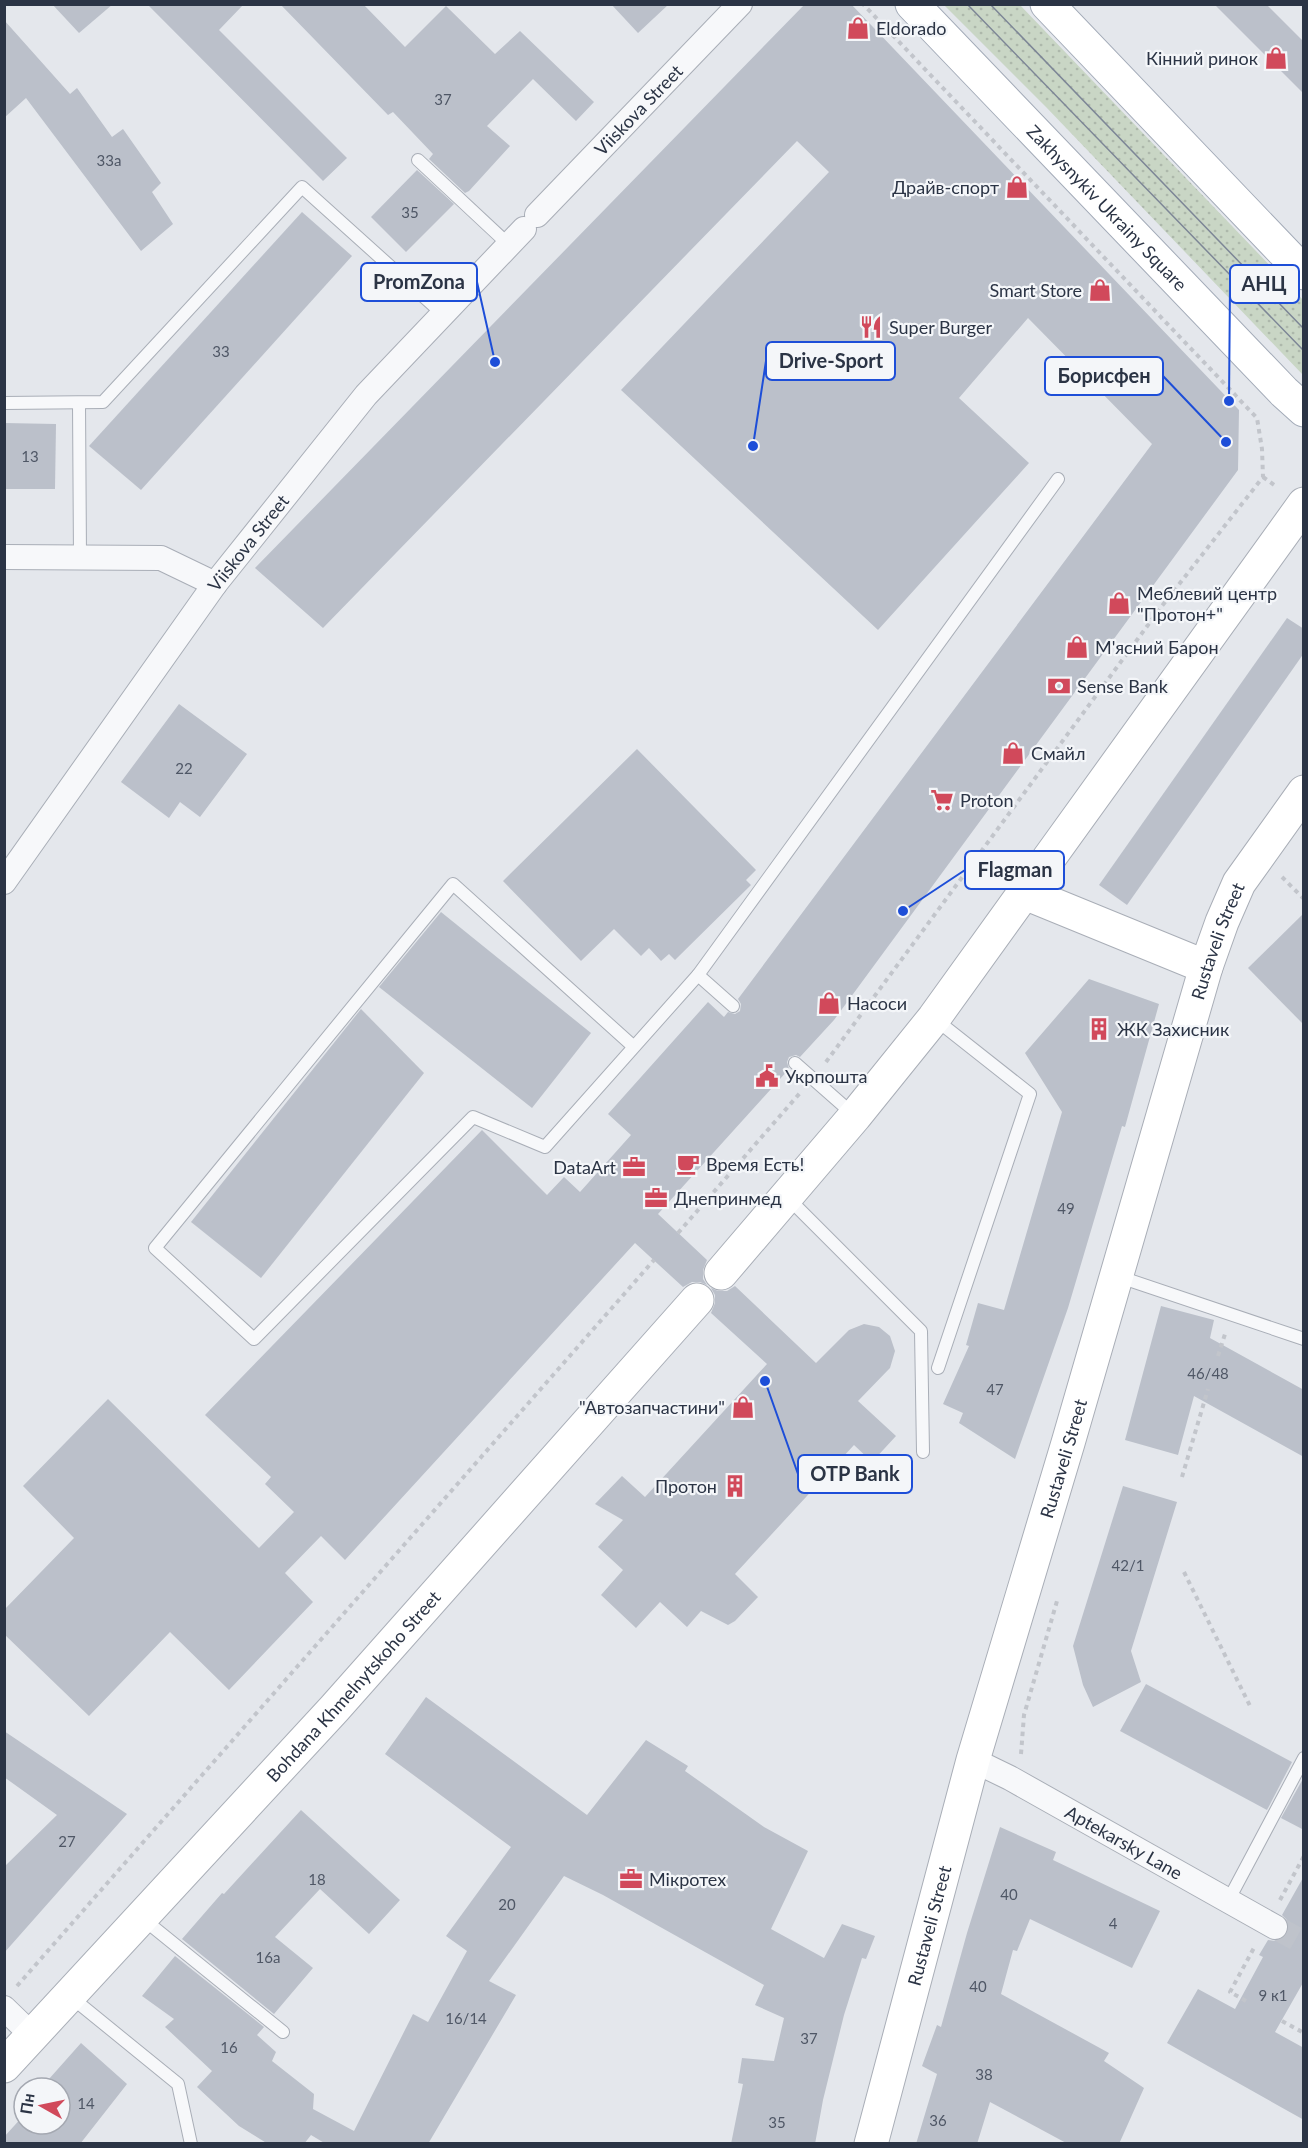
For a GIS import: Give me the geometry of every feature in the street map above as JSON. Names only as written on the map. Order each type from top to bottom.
[{"type":"main road","name":"Zakhysnykiv Ukrainy Square","points":[[912,4],[1284,392],[1304,410]]},
{"type":"main road","points":[[1047,4],[1304,273]]},
{"type":"main road","points":[[721,1273],[855,1116],[934,1018],[1025,893],[1292,496]]},
{"type":"main road","name":"Rustaveli Street","points":[[872,2144],[973,1760],[1206,967],[1239,883],[1304,792]]},
{"type":"main road","points":[[1025,893],[1206,967]]},
{"type":"main road","name":"Bohdana Khmelnytskoho Street","points":[[4,2066],[334,1709],[697,1300]]},
{"type":"street","name":"Viiskova Street","points":[[4,882],[216,584],[366,395],[740,4]]},
{"type":"street","points":[[4,557],[161,558],[216,584]]},
{"type":"street","name":"Aptekarsky Lane","points":[[973,1760],[1010,1778],[1275,1927]]},
{"type":"street","points":[[8,1999],[33,2036]]},
{"type":"lane","points":[[418,160],[523,230]]},
{"type":"lane","points":[[4,403],[103,402],[302,187],[443,314]]},
{"type":"lane","points":[[79,403],[80,557]]},
{"type":"lane","points":[[634,1047],[453,884],[155,1248],[254,1339],[473,1117],[545,1148],[698,975],[1058,479]]},
{"type":"lane","points":[[698,975],[733,1006]]},
{"type":"lane","points":[[934,1018],[1030,1094],[938,1368]]},
{"type":"lane","points":[[795,1063],[855,1116]]},
{"type":"lane","points":[[786,1196],[921,1331],[923,1452]]},
{"type":"lane","points":[[1117,1276],[1304,1339]]},
{"type":"lane","points":[[1228,1901],[1304,1758]]},
{"type":"lane","points":[[142,1918],[283,2032]]},
{"type":"lane","points":[[70,1996],[178,2084],[191,2144]]},
{"type":"path","points":[[678,1233],[813,1079],[1162,606],[1263,477],[1262,449],[1257,418],[862,4]]},
{"type":"path","points":[[1263,477],[1292,496]]},
{"type":"path","points":[[1282,877],[1304,899]]},
{"type":"path","points":[[8,1999],[654,1260]]},
{"type":"path","points":[[1182,1477],[1208,1389]]},
{"type":"path","points":[[1184,1572],[1251,1708]]},
{"type":"path","points":[[1282,2021],[1304,2033]]},
{"type":"green space","points":[[944,5],[1020,5],[1303,300],[1303,375],[1046,107]]},
{"type":"building","points":[[52,4],[113,4],[79,33]]},
{"type":"building","points":[[147,4],[244,4],[219,30],[347,158],[323,181]]},
{"type":"building","points":[[280,4],[363,4],[405,47],[446,6],[495,54],[520,31],[594,102],[576,121],[533,79],[487,126],[510,146],[465,193],[429,159],[433,154],[393,112],[388,115]]},
{"type":"building","points":[[611,4],[669,4],[638,33]]},
{"type":"building","name":"Proton","points":[[805,4],[851,4],[1239,410],[1238,470],[834,1020],[800,1057],[796,1055],[789,1057],[787,1062],[789,1069],[658,1214],[707,1260],[703,1270],[703,1279],[707,1285],[692,1282],[683,1287],[635,1243],[345,1560],[321,1536],[285,1573],[313,1602],[229,1690],[170,1632],[89,1716],[4,1634],[4,1610],[74,1538],[23,1486],[108,1399],[259,1548],[294,1512],[265,1484],[271,1477],[205,1415],[482,1130],[547,1195],[564,1177],[580,1192],[631,1135],[608,1114],[708,1002],[724,1017],[728,1012],[735,1014],[740,1011],[741,1004],[738,999],[1152,444],[1028,318],[959,398],[1029,463],[878,630],[621,390],[829,172],[797,141],[323,628],[255,568]]},
{"type":"building","points":[[1214,4],[1266,4],[1304,42],[1304,94]]},
{"type":"building","points":[[4,20],[70,94],[77,88],[112,137],[123,129],[161,183],[152,192],[173,224],[141,251],[26,98],[4,118]]},
{"type":"building","points":[[417,170],[454,204],[406,252],[371,217]]},
{"type":"building","points":[[302,212],[352,256],[141,490],[89,446]]},
{"type":"building","points":[[4,423],[56,424],[55,489],[4,489]]},
{"type":"building","points":[[1287,618],[1304,629],[1304,653],[1127,905],[1099,885]]},
{"type":"building","points":[[179,704],[247,754],[200,817],[180,802],[169,818],[121,782]]},
{"type":"building","points":[[637,749],[756,870],[746,880],[751,885],[675,960],[669,954],[661,961],[649,948],[641,956],[614,929],[581,961],[503,881]]},
{"type":"building","points":[[441,912],[591,1033],[532,1108],[379,987]]},
{"type":"building","points":[[1304,913],[1304,1025],[1248,968]]},
{"type":"building","points":[[1089,979],[1159,1004],[1125,1127],[1122,1126],[1068,1308],[1015,1459],[959,1423],[963,1413],[943,1404],[969,1346],[966,1345],[978,1303],[1004,1310],[1062,1112],[1025,1053]]},
{"type":"building","points":[[361,1009],[424,1073],[261,1278],[191,1222]]},
{"type":"building","name":"Протон","points":[[735,1286],[816,1363],[849,1330],[864,1324],[879,1327],[890,1336],[895,1351],[890,1368],[858,1401],[896,1436],[872,1462],[854,1445],[735,1574],[758,1597],[735,1621],[728,1625],[701,1611],[687,1627],[660,1602],[636,1628],[601,1595],[623,1570],[598,1547],[623,1520],[595,1504],[622,1476],[645,1497],[767,1364],[711,1313],[715,1295],[711,1288],[727,1291]]},
{"type":"building","points":[[1161,1306],[1214,1320],[1210,1338],[1304,1390],[1304,1457],[1194,1396],[1178,1455],[1125,1440]]},
{"type":"building","points":[[1123,1486],[1177,1502],[1131,1651],[1141,1682],[1093,1707],[1083,1685],[1073,1646]]},
{"type":"building","points":[[1146,1684],[1292,1762],[1267,1810],[1120,1731]]},
{"type":"building","points":[[426,1697],[587,1815],[646,1740],[688,1766],[685,1771],[764,1827],[808,1851],[771,1929],[824,1958],[842,1924],[875,1936],[866,1959],[862,1958],[844,2015],[823,2100],[815,2144],[731,2144],[743,2084],[738,2083],[742,2058],[774,2061],[784,2018],[755,2005],[764,1985],[603,1895],[564,1876],[489,1981],[516,1995],[428,2144],[326,2144],[311,2135],[304,2144],[268,2144],[239,2126],[197,2087],[212,2071],[165,2027],[174,2019],[142,1996],[175,1956],[264,2027],[257,2035],[276,2052],[272,2061],[314,2094],[313,2109],[354,2131],[413,2014],[428,2022],[467,1951],[446,1936],[511,1847],[385,1754]]},
{"type":"building","points":[[4,1731],[127,1814],[4,1953],[4,1867],[57,1815],[4,1777]]},
{"type":"building","points":[[1304,1777],[1304,1830],[1281,1818]]},
{"type":"building","points":[[301,1810],[400,1900],[369,1934],[320,1889],[275,1937],[313,1968],[274,2014],[182,1939]]},
{"type":"building","points":[[1000,1827],[1056,1852],[1053,1860],[1160,1911],[1132,1968],[1030,1919],[1017,1951],[1013,1950],[1001,1994],[1109,2053],[1104,2061],[1144,2088],[1119,2144],[1068,2144],[990,2102],[977,2144],[916,2144],[937,2074],[922,2066],[937,2025],[941,2027]]},
{"type":"building","points":[[1304,1876],[1304,1981],[1275,2032],[1304,2048],[1304,2120],[1167,2043],[1198,1989],[1235,2009],[1263,1957],[1259,1955],[1268,1940],[1282,1939],[1288,1933],[1287,1920],[1282,1915]]},
{"type":"building","points":[[81,2043],[127,2084],[80,2144],[4,2144],[4,2137],[12,2128],[12,2136],[72,2136],[72,2076],[52,2076]]},
{"type":"tunnel","points":[[1275,1927],[1304,1943]]},
{"type":"tram line","points":[[967,4],[1304,351]]},
{"type":"tram line","points":[[990,4],[1304,329]]},
{"type":"place","name":"Eldorado","points":[[858,28]]},
{"type":"place","name":"Кінний ринок","points":[[1276,58]]},
{"type":"place","name":"Драйв-спорт","points":[[1017,187]]},
{"type":"place","name":"Smart Store","points":[[1100,290]]},
{"type":"place","name":"Super Burger","points":[[871,327]]},
{"type":"place","name":"PromZona","points":[[495,362]]},
{"type":"place","name":"АНЦ","points":[[1229,401]]},
{"type":"place","name":"Борисфен","points":[[1226,442]]},
{"type":"place","name":"Drive-Sport","points":[[753,446]]},
{"type":"place","name":"Меблевий центр \"Протон+\"","points":[[1119,603]]},
{"type":"place","name":"М'ясний Барон","points":[[1077,647]]},
{"type":"place","name":"Sense Bank","points":[[1059,686]]},
{"type":"place","name":"Смайл","points":[[1013,753]]},
{"type":"place","name":"Proton","points":[[942,800]]},
{"type":"place","name":"Flagman","points":[[903,911]]},
{"type":"place","name":"Насоси","points":[[829,1003]]},
{"type":"place","name":"ЖК Захисник","points":[[1099,1029]]},
{"type":"place","name":"Укрпошта","points":[[767,1076]]},
{"type":"place","name":"Время Есть!","points":[[688,1164]]},
{"type":"place","name":"DataArt","points":[[634,1167]]},
{"type":"place","name":"Днепринмед","points":[[656,1198]]},
{"type":"place","name":"OTP Bank","points":[[765,1381]]},
{"type":"place","name":"\"Автозапчастини\"","points":[[743,1407]]},
{"type":"place","name":"Протон","points":[[735,1486]]},
{"type":"place","name":"Мікротех","points":[[631,1879]]}]
